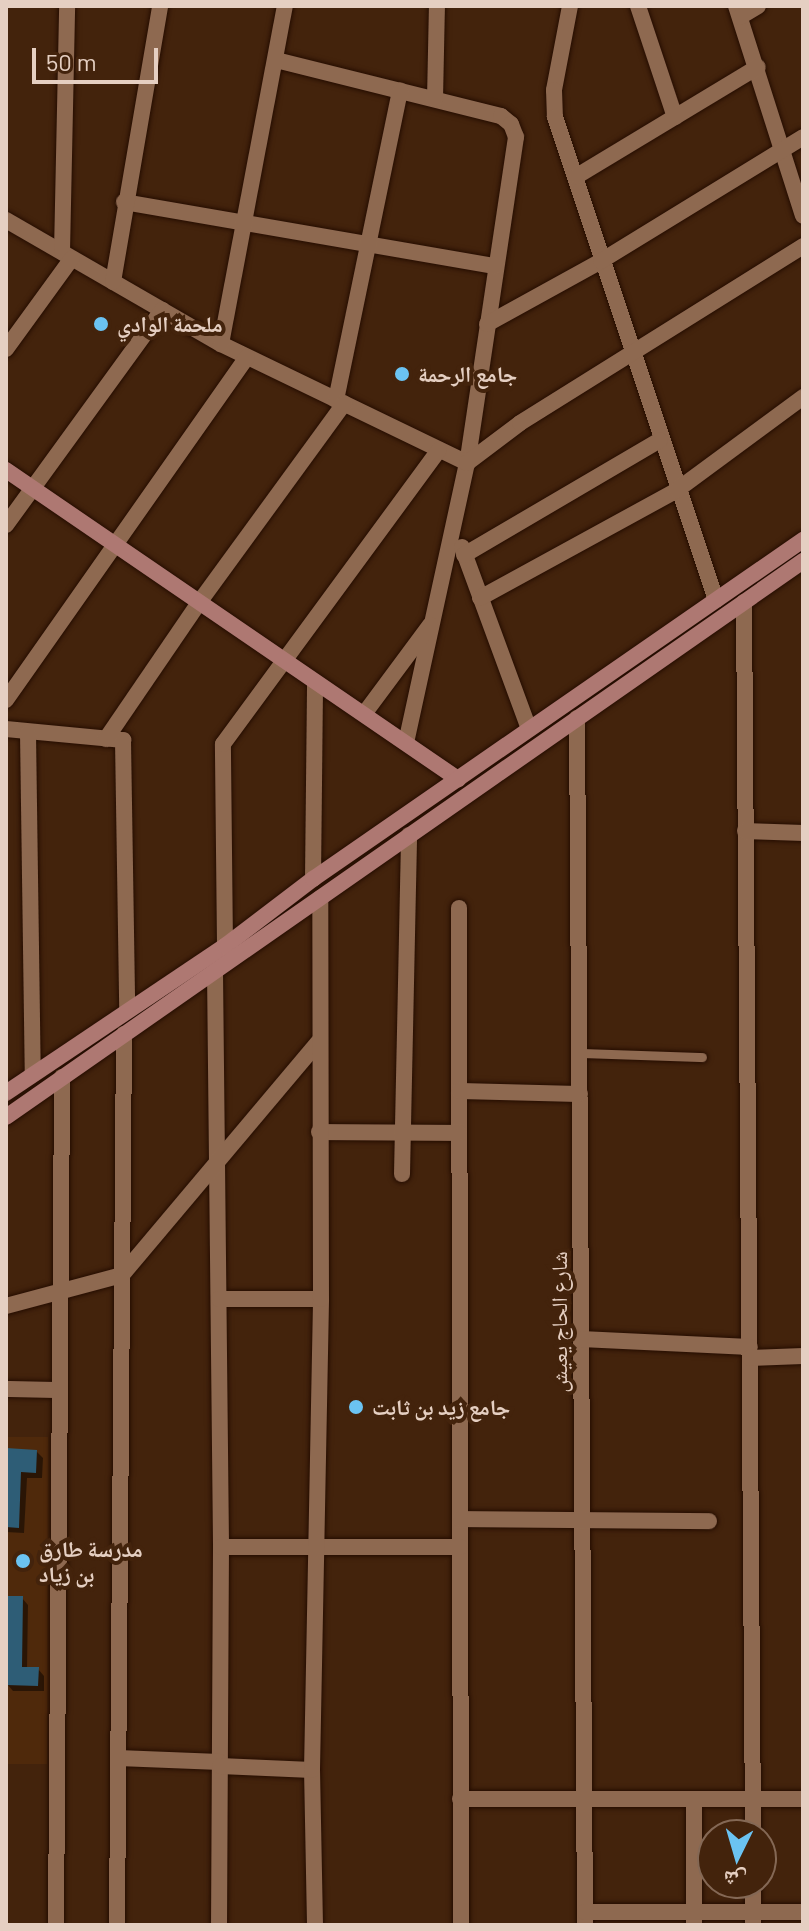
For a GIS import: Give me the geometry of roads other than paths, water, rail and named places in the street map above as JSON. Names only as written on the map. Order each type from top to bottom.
[{"type":"main road","points":[[6,470],[458,779]]},
{"type":"main road","points":[[6,1093],[225,946],[313,879],[803,540]]},
{"type":"main road","points":[[6,1117],[803,561]]},
{"type":"street","points":[[6,349],[67,255],[67,6]]},
{"type":"street","points":[[113,282],[124,202],[160,6]]},
{"type":"street","points":[[221,344],[285,6]]},
{"type":"street","points":[[435,99],[437,6]]},
{"type":"street","points":[[570,6],[553,103],[601,261],[716,600]]},
{"type":"street","points":[[638,6],[675,117]]},
{"type":"street","points":[[758,6],[738,12],[803,216]]},
{"type":"street","points":[[276,60],[501,116],[511,124],[516,137],[467,463],[406,742]]},
{"type":"street","points":[[577,176],[758,67]]},
{"type":"street","points":[[106,739],[340,402],[400,91]]},
{"type":"street","points":[[487,324],[601,261],[803,137]]},
{"type":"street","points":[[124,202],[496,266]]},
{"type":"street","points":[[6,220],[221,344],[467,463]]},
{"type":"street","points":[[467,463],[520,423],[803,246]]},
{"type":"street","points":[[6,525],[162,310]]},
{"type":"street","points":[[6,700],[247,357]]},
{"type":"street","points":[[480,598],[677,490],[803,397]]},
{"type":"street","points":[[464,555],[660,440]]},
{"type":"street","points":[[225,946],[223,744],[439,450]]},
{"type":"street","points":[[455,524],[529,729]]},
{"type":"street","points":[[744,602],[753,1819]]},
{"type":"street","points":[[364,714],[433,620]]},
{"type":"street","points":[[313,879],[315,682]]},
{"type":"street","name":"شارع الحاج يعيش","points":[[577,718],[585,1918]]},
{"type":"street","points":[[6,729],[123,740],[127,1009]]},
{"type":"street","points":[[28,733],[33,1074]]},
{"type":"street","points":[[745,831],[803,833]]},
{"type":"street","points":[[402,1174],[409,835]]},
{"type":"street","points":[[315,1925],[312,1770],[321,1299],[320,898]]},
{"type":"street","points":[[459,908],[461,1925]]},
{"type":"street","points":[[215,971],[221,1547],[219,1925]]},
{"type":"street","points":[[117,1925],[124,1034]]},
{"type":"street","points":[[6,1306],[122,1275],[318,1042]]},
{"type":"street","points":[[56,1925],[62,1077]]},
{"type":"street","points":[[459,1091],[580,1094]]},
{"type":"street","points":[[319,1132],[459,1133]]},
{"type":"street","points":[[219,1299],[321,1299]]},
{"type":"street","points":[[581,1339],[803,1356]]},
{"type":"street","points":[[6,1389],[59,1390]]},
{"type":"street","points":[[460,1519],[709,1521]]},
{"type":"street","points":[[221,1547],[460,1547]]},
{"type":"street","points":[[118,1758],[312,1770]]},
{"type":"street","points":[[460,1799],[803,1799]]},
{"type":"street","points":[[694,1799],[694,1919]]},
{"type":"street","points":[[585,1918],[753,1919],[803,1912]]},
{"type":"lane","points":[[579,1053],[702,1057]]},
{"type":"place","name":"ملحمة الوادي","points":[[101,324]]},
{"type":"place","name":"جامع الرحمة","points":[[402,374]]},
{"type":"place","name":"جامع زيد بن ثابت","points":[[356,1407]]},
{"type":"place","name":"مدرسة طارق بن زياد","points":[[23,1561]]}]
